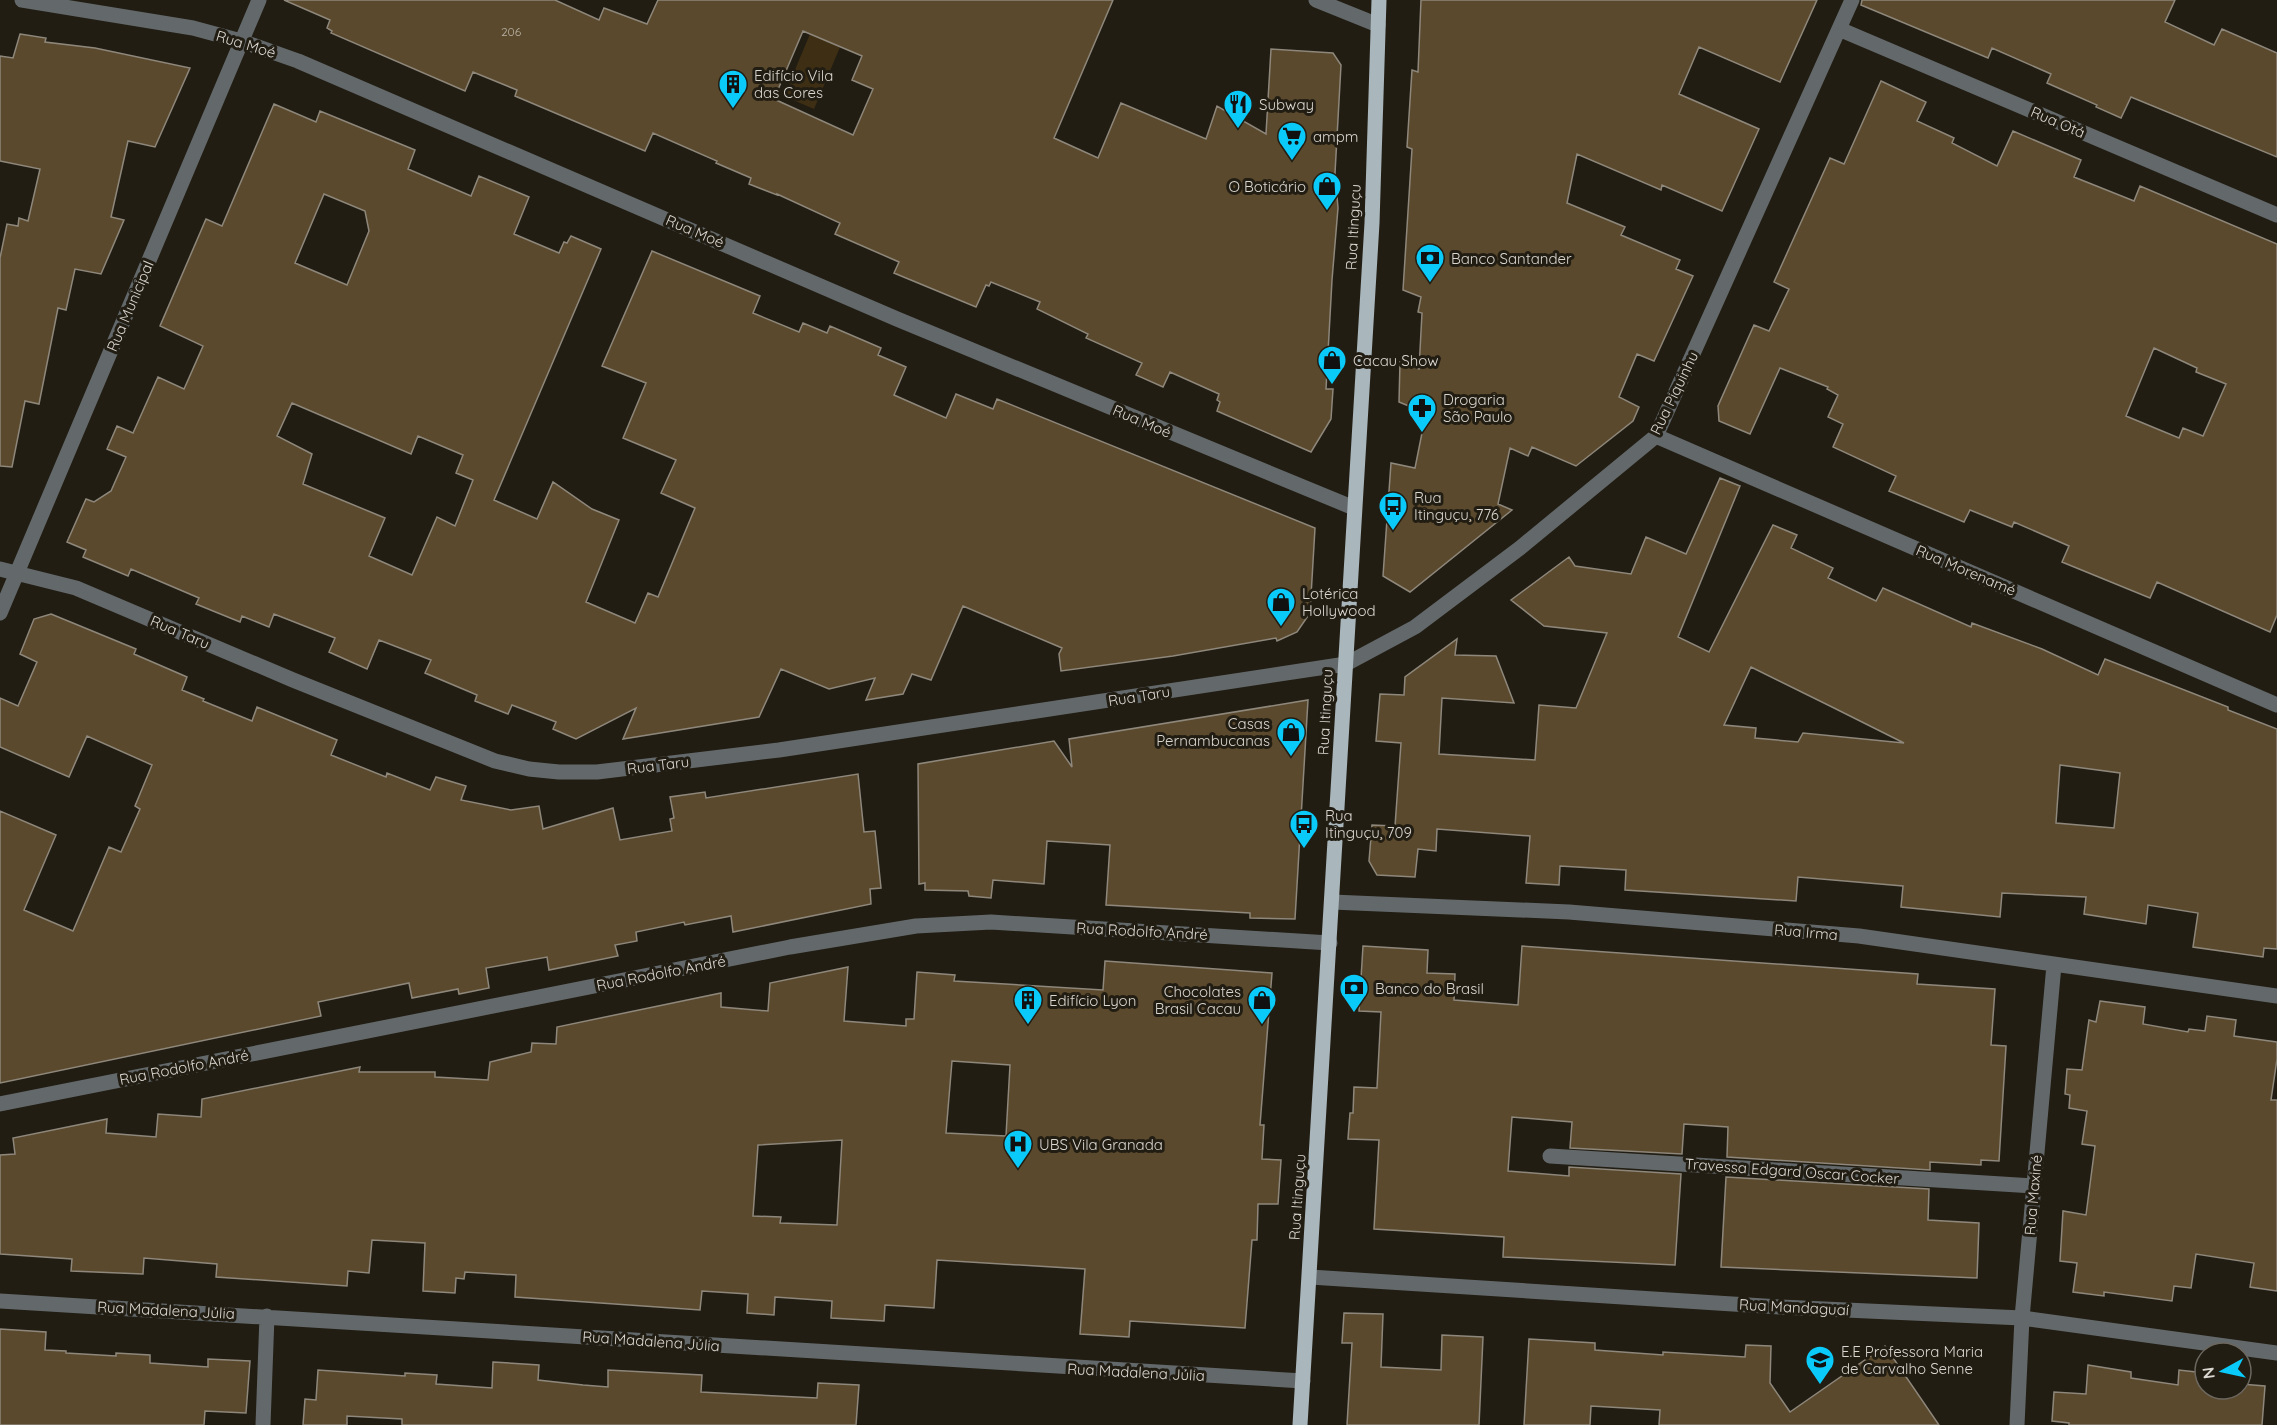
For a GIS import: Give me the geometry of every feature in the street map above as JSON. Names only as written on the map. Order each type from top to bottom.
[{"type":"main road","name":"Rua Itinguçu","points":[[1300,1425],[1371,223],[1379,0]]},
{"type":"street","name":"Rua Moé","points":[[22,0],[184,27],[241,41],[298,61],[897,319],[1354,508]]},
{"type":"street","name":"Rua Municipal","points":[[0,613],[259,0]]},
{"type":"street","points":[[1316,0],[1378,25]]},
{"type":"street","name":"Rua Piquinhu","points":[[1346,664],[1415,627],[1520,548],[1656,436],[1852,0]]},
{"type":"street","name":"Rua Otá","points":[[1839,29],[2277,215]]},
{"type":"street","name":"Rua Morenamé","points":[[1656,436],[2277,705]]},
{"type":"street","name":"Rua Taru","points":[[0,569],[76,588],[303,684],[495,761],[529,769],[559,772],[597,772],[779,750],[1346,664]]},
{"type":"street","name":"Rua Irma","points":[[1332,902],[1569,912],[1859,936],[2277,996]]},
{"type":"street","name":"Rua Rodolfo André","points":[[0,1104],[790,947],[916,926],[991,922],[1330,943]]},
{"type":"street","name":"Rua Maxiné","points":[[2017,1425],[2022,1318],[2054,965]]},
{"type":"street","name":"Travessa Edgard Oscar Cocker","points":[[1550,1156],[2034,1186]]},
{"type":"street","name":"Rua Mandaguaí","points":[[1310,1277],[1780,1307],[2022,1318],[2277,1353]]},
{"type":"street","name":"Rua Madalena Júlia","points":[[0,1301],[1303,1382]]},
{"type":"street","points":[[262,1425],[267,1316]]},
{"type":"shaded area","points":[[810,34],[840,47],[814,109],[784,96]]},
{"type":"building","points":[[284,0],[555,0],[599,20],[604,8],[647,24],[658,0],[1113,0],[1054,138],[1098,158],[1121,103],[1206,139],[1217,106],[1266,134],[1271,49],[1333,53],[1341,65],[1335,173],[1338,208],[1326,389],[1333,389],[1331,419],[1311,452],[1217,411],[1220,402],[1217,400],[1219,394],[1170,372],[1163,387],[1136,375],[1142,363],[1086,338],[1088,334],[1037,309],[1040,302],[991,282],[989,286],[986,285],[976,307],[894,273],[899,262],[835,234],[840,223],[777,194],[749,184],[751,178],[716,163],[717,161],[653,133],[645,151],[515,96],[517,90],[473,72],[465,91],[331,33],[332,31],[327,28],[330,20]],"holes":[[[803,31],[862,56],[852,80],[873,89],[853,135],[774,99]]]},
{"type":"building","points":[[1421,0],[1817,0],[1780,82],[1699,47],[1679,94],[1759,129],[1722,211],[1662,185],[1661,190],[1577,154],[1567,203],[1625,227],[1621,235],[1680,260],[1676,269],[1693,276],[1654,361],[1637,354],[1619,397],[1639,407],[1633,421],[1576,466],[1532,447],[1528,456],[1510,448],[1498,504],[1512,510],[1410,592],[1383,576],[1391,463],[1415,468],[1426,413],[1399,402],[1400,362],[1419,369],[1422,313],[1418,312],[1421,297],[1403,290],[1412,149],[1407,147],[1412,70],[1418,72]]},
{"type":"building","points":[[1862,0],[2175,0],[2165,22],[2214,45],[2222,29],[2277,53],[2277,157],[2131,97],[2121,118],[2047,83],[2051,74],[1992,48],[1988,58],[1861,5]]},
{"type":"building","points":[[20,34],[46,38],[45,42],[95,48],[190,68],[155,147],[128,141],[111,217],[124,220],[101,274],[75,269],[66,310],[58,308],[39,404],[25,401],[12,467],[0,466],[0,258],[7,224],[18,226],[19,218],[28,221],[40,169],[0,161],[0,56],[13,58]]},
{"type":"building","points":[[1881,81],[1926,102],[1917,121],[1954,138],[1952,143],[1997,166],[2013,131],[2081,160],[2074,177],[2134,201],[2140,186],[2277,244],[2277,615],[2270,632],[2157,582],[2150,598],[2062,562],[2069,546],[2014,522],[2012,527],[1970,510],[1964,522],[1889,491],[1896,476],[1833,447],[1843,424],[1828,417],[1838,395],[1827,389],[1828,387],[1780,368],[1750,434],[1719,421],[1718,406],[1754,325],[1769,331],[1789,289],[1774,282],[1830,158],[1844,164]],"holes":[[[2154,348],[2197,368],[2196,372],[2226,384],[2203,436],[2183,428],[2179,438],[2126,416]]]},
{"type":"building","points":[[274,104],[316,122],[320,111],[415,150],[408,169],[471,196],[479,176],[529,197],[514,234],[559,253],[564,242],[567,243],[571,236],[601,249],[494,500],[537,519],[553,482],[592,509],[619,520],[586,602],[635,623],[648,593],[658,597],[695,508],[661,493],[676,460],[623,438],[646,383],[602,366],[652,251],[760,296],[753,313],[799,332],[803,323],[827,333],[830,326],[881,348],[878,355],[906,367],[894,395],[946,418],[956,394],[993,409],[997,399],[1315,528],[1310,613],[1297,632],[1277,641],[1276,638],[1173,656],[1061,671],[1059,654],[1062,648],[963,606],[931,680],[912,674],[903,694],[866,700],[875,678],[829,689],[781,669],[759,717],[623,739],[636,708],[576,739],[553,729],[556,722],[512,705],[508,714],[475,701],[477,695],[425,673],[431,660],[379,640],[367,669],[329,652],[335,638],[274,614],[269,627],[242,616],[240,622],[196,604],[199,598],[131,569],[128,576],[83,557],[86,550],[67,542],[86,499],[94,502],[111,491],[126,457],[107,449],[117,426],[133,433],[158,377],[184,389],[203,346],[160,326],[206,219],[222,226]],"holes":[[[324,194],[365,211],[369,231],[347,285],[295,263]],[[292,403],[411,454],[418,436],[463,455],[456,473],[473,480],[455,526],[437,517],[412,575],[369,556],[385,518],[303,484],[312,454],[277,436]]]},
{"type":"building","points":[[1720,478],[1740,486],[1678,637],[1709,652],[1773,525],[1797,535],[1791,548],[1833,568],[1828,578],[1876,601],[1883,588],[1971,627],[1972,623],[2042,649],[2098,675],[2105,659],[2228,707],[2228,710],[2277,729],[2277,949],[2264,948],[2263,957],[2193,947],[2198,913],[2148,905],[2146,924],[2084,914],[2086,897],[2002,893],[2000,917],[1901,907],[1903,886],[1798,877],[1796,901],[1625,890],[1626,870],[1560,866],[1559,885],[1526,883],[1530,836],[1437,829],[1436,851],[1418,849],[1415,877],[1377,875],[1369,861],[1372,825],[1395,826],[1401,743],[1376,741],[1380,694],[1404,695],[1405,677],[1457,639],[1455,655],[1496,656],[1514,703],[1442,698],[1439,754],[1535,760],[1539,705],[1576,708],[1607,633],[1544,626],[1511,600],[1569,557],[1575,566],[1631,574],[1646,537],[1686,554]],"holes":[[[1751,667],[1830,706],[1904,743],[1803,733],[1798,742],[1755,738],[1756,728],[1724,725]],[[2060,765],[2120,773],[2114,828],[2056,823]]]},
{"type":"building","points":[[51,614],[136,649],[134,654],[187,677],[182,690],[204,699],[203,701],[252,721],[257,707],[337,740],[331,755],[386,777],[387,773],[430,790],[436,777],[466,786],[461,800],[511,810],[539,806],[543,829],[613,808],[620,840],[672,831],[670,819],[674,818],[670,797],[705,792],[706,798],[858,774],[864,832],[875,831],[881,888],[870,889],[871,904],[733,932],[731,916],[685,925],[684,922],[636,932],[637,941],[615,945],[618,956],[549,970],[547,957],[486,968],[489,988],[459,994],[458,989],[412,998],[409,983],[318,1002],[321,1016],[0,1083],[0,811],[56,835],[24,910],[73,931],[109,847],[121,852],[140,809],[135,806],[152,765],[87,736],[69,777],[0,747],[0,698],[18,706],[37,662],[20,654],[34,619]]},
{"type":"building","points":[[1308,700],[1295,919],[1250,918],[1250,913],[1106,905],[1110,845],[1047,841],[1044,884],[993,880],[991,898],[969,896],[968,891],[925,890],[925,883],[919,884],[918,764],[1054,741],[1072,767],[1069,739]]},
{"type":"building","points":[[1363,946],[1428,950],[1427,973],[1455,974],[1454,1000],[1518,1005],[1522,946],[1918,974],[1917,984],[1995,989],[1991,1045],[2006,1046],[1999,1161],[1981,1160],[1981,1165],[1930,1162],[1930,1170],[1727,1157],[1728,1127],[1684,1124],[1682,1154],[1570,1148],[1572,1122],[1512,1117],[1508,1171],[1569,1176],[1569,1167],[1681,1174],[1675,1265],[1503,1257],[1504,1237],[1374,1229],[1379,1140],[1348,1139],[1350,1113],[1353,1113],[1354,1087],[1377,1088],[1381,1012],[1359,1011]]},
{"type":"building","points":[[1105,961],[1272,973],[1260,1125],[1264,1125],[1262,1159],[1281,1160],[1278,1204],[1258,1204],[1257,1240],[1252,1240],[1245,1328],[1130,1321],[1129,1337],[1080,1334],[1085,1269],[937,1260],[934,1308],[885,1305],[884,1321],[831,1318],[832,1301],[775,1297],[774,1315],[747,1313],[748,1294],[702,1291],[700,1310],[515,1297],[516,1275],[465,1272],[464,1279],[456,1278],[455,1293],[423,1291],[425,1243],[372,1240],[369,1273],[348,1271],[347,1286],[216,1277],[217,1264],[144,1258],[143,1274],[71,1271],[72,1259],[0,1254],[0,1155],[15,1154],[13,1138],[107,1119],[106,1133],[156,1137],[158,1114],[201,1117],[202,1099],[360,1067],[359,1072],[435,1072],[435,1077],[488,1080],[490,1062],[531,1052],[532,1043],[556,1044],[557,1027],[721,993],[721,1007],[768,1011],[770,983],[848,967],[844,1021],[906,1026],[906,1019],[914,1019],[917,972],[955,975],[954,981],[1103,990]],"holes":[[[952,1061],[1010,1065],[1006,1136],[946,1133]],[[842,1140],[837,1225],[780,1223],[781,1217],[753,1216],[758,1145]]]},
{"type":"building","points":[[2100,1001],[2145,1007],[2143,1024],[2188,1032],[2189,1029],[2205,1031],[2207,1016],[2236,1020],[2234,1036],[2277,1042],[2271,1100],[2277,1100],[2277,1291],[2250,1287],[2254,1263],[2196,1254],[2191,1288],[2174,1286],[2172,1301],[2104,1292],[2104,1296],[2073,1292],[2077,1263],[2060,1261],[2063,1211],[2086,1215],[2095,1146],[2082,1144],[2087,1111],[2069,1108],[2070,1095],[2065,1094],[2067,1069],[2082,1070],[2089,1020],[2096,1022]]},
{"type":"building","points":[[1726,1177],[1929,1189],[1928,1220],[1979,1223],[1977,1278],[1721,1267]]},
{"type":"building","points":[[1344,1313],[1383,1314],[1381,1367],[1441,1370],[1442,1335],[1483,1337],[1479,1425],[1347,1425],[1352,1343],[1342,1343]]},
{"type":"building","points":[[0,1329],[46,1332],[45,1350],[66,1351],[66,1353],[116,1356],[116,1353],[150,1355],[150,1363],[208,1367],[208,1359],[250,1361],[246,1413],[205,1411],[204,1425],[0,1425]]},
{"type":"building","points":[[1529,1339],[1595,1343],[1595,1350],[1663,1355],[1663,1352],[1745,1357],[1746,1345],[1771,1346],[1770,1383],[1790,1412],[1885,1346],[1939,1425],[1659,1425],[1660,1410],[1591,1406],[1590,1425],[1524,1425]]},
{"type":"building","points":[[493,1362],[539,1365],[538,1380],[608,1387],[608,1370],[702,1375],[701,1392],[817,1398],[818,1383],[859,1385],[856,1425],[402,1425],[402,1419],[347,1416],[347,1425],[303,1425],[305,1399],[316,1400],[318,1370],[405,1376],[405,1373],[437,1375],[436,1384],[492,1388]]},
{"type":"building","points":[[2088,1365],[2131,1372],[2131,1378],[2178,1385],[2179,1370],[2193,1372],[2193,1401],[2253,1401],[2253,1385],[2265,1386],[2262,1425],[2069,1425],[2069,1423],[2052,1421],[2054,1392],[2086,1394]]},
{"type":"place","name":"Edifício Vila das Cores","points":[[733,110]]},
{"type":"place","name":"Subway","points":[[1238,130]]},
{"type":"place","name":"ampm","points":[[1292,162]]},
{"type":"place","name":"O Boticário","points":[[1327,212]]},
{"type":"place","name":"Banco Santander","points":[[1430,284]]},
{"type":"place","name":"Cacau Show","points":[[1332,386]]},
{"type":"place","name":"Drogaria São Paulo","points":[[1422,434]]},
{"type":"place","name":"Rua Itinguçu, 776","points":[[1393,532]]},
{"type":"place","name":"Lotérica Hollywood","points":[[1281,628]]},
{"type":"place","name":"Casas Pernambucanas","points":[[1291,758]]},
{"type":"place","name":"Rua Itinguçu, 709","points":[[1304,850]]},
{"type":"place","name":"Banco do Brasil","points":[[1354,1014]]},
{"type":"place","name":"Edifício Lyon","points":[[1028,1026]]},
{"type":"place","name":"Chocolates Brasil Cacau","points":[[1262,1026]]},
{"type":"place","name":"UBS Vila Granada","points":[[1018,1170]]},
{"type":"place","name":"E.E Professora Maria de Carvalho Senne","points":[[1820,1386]]}]
